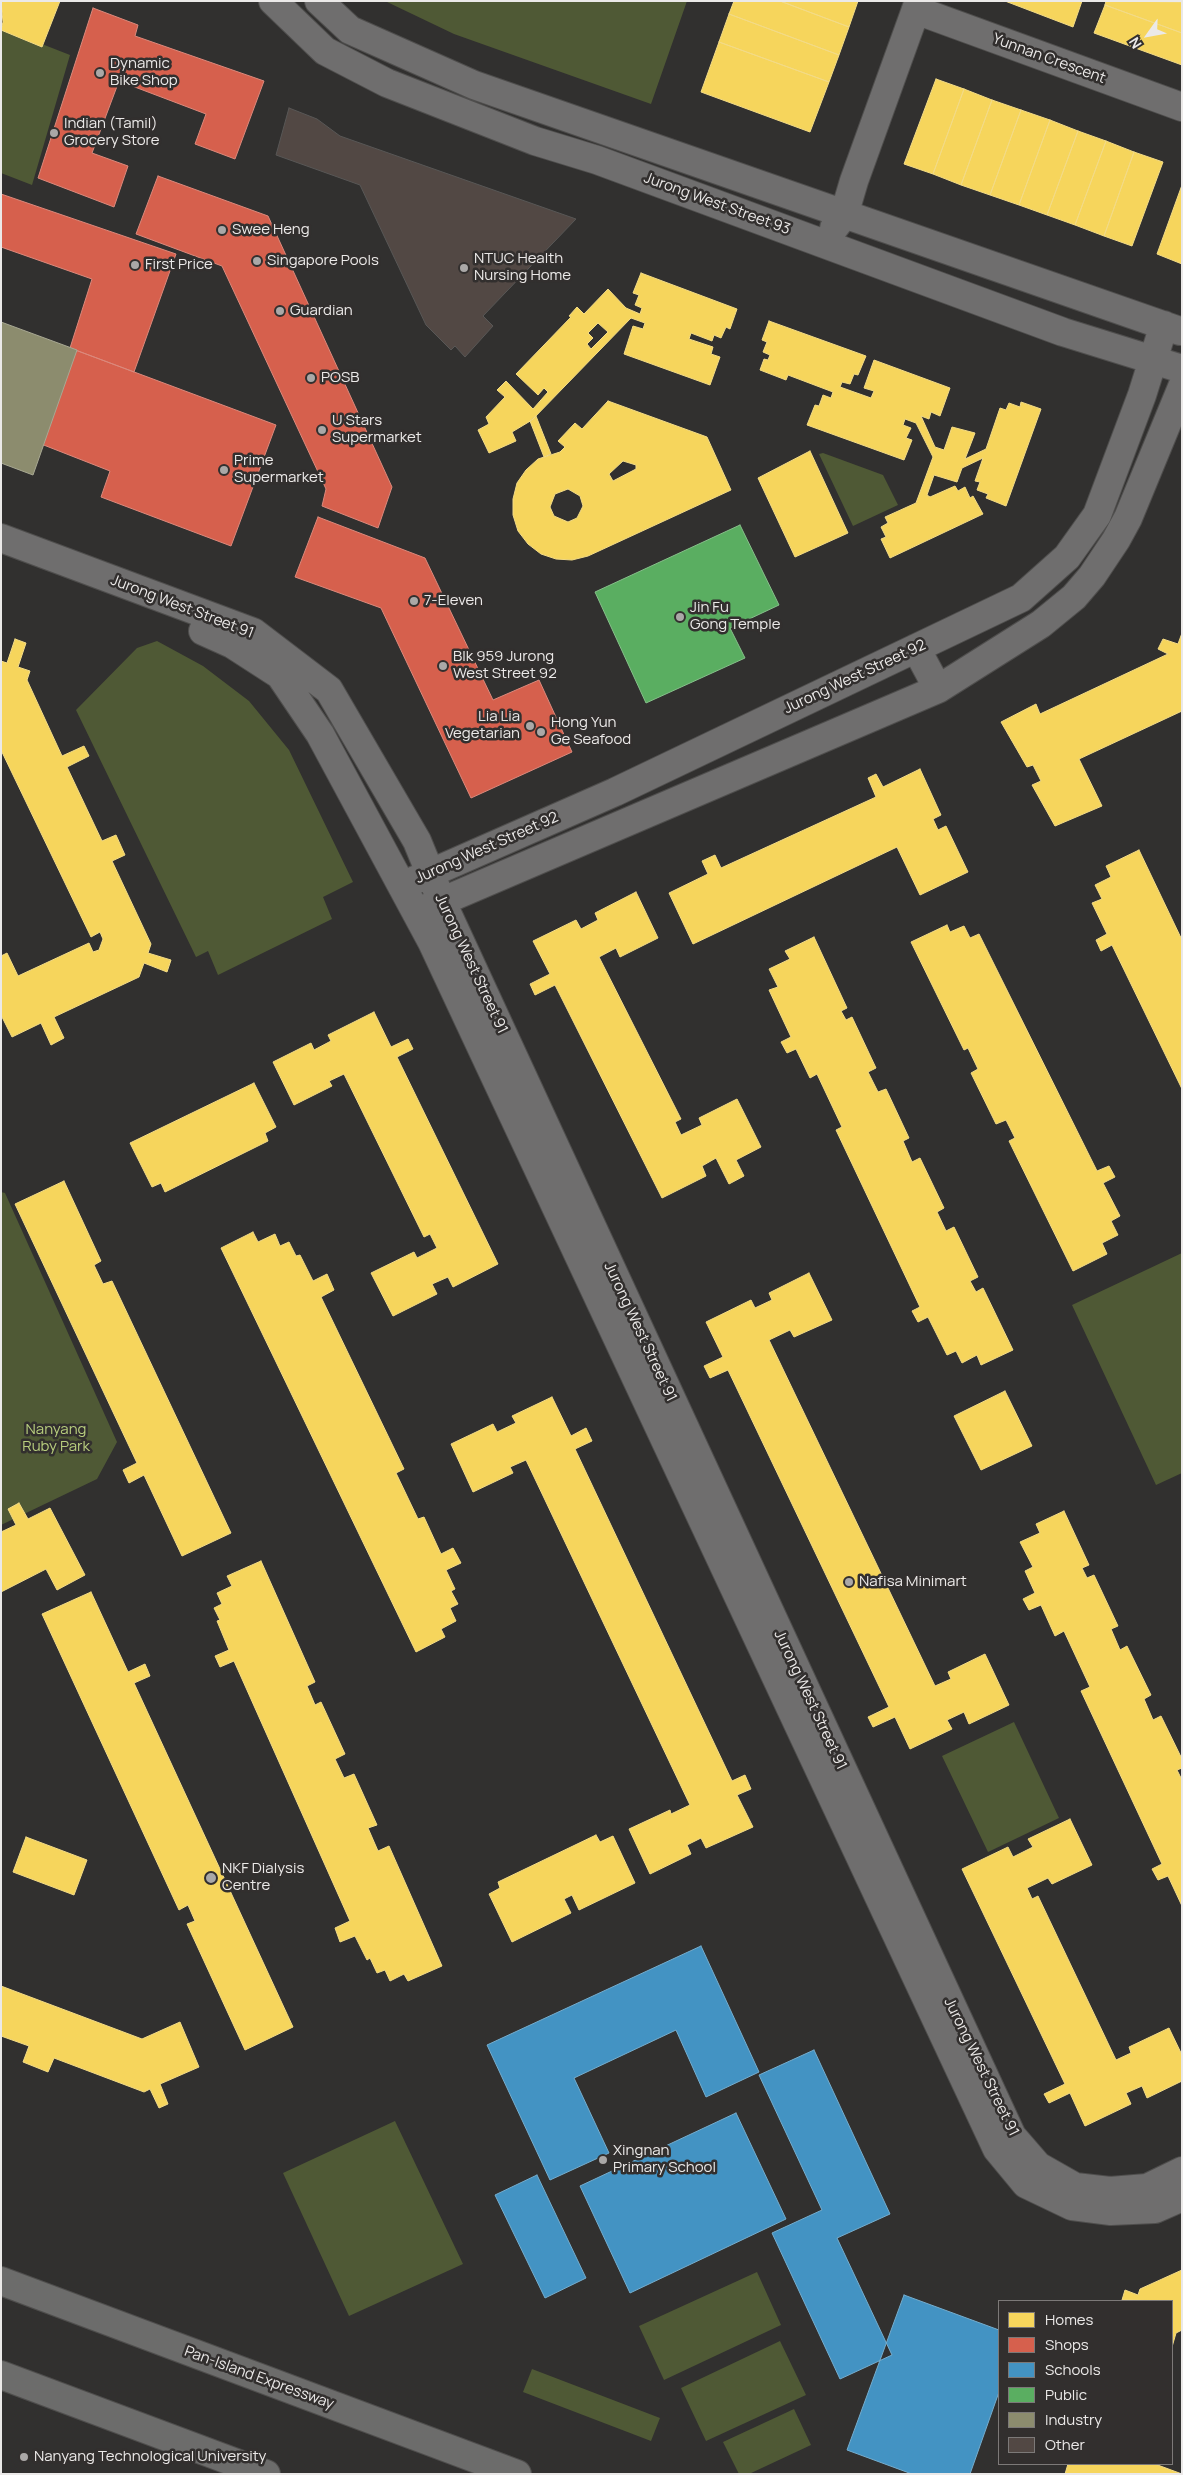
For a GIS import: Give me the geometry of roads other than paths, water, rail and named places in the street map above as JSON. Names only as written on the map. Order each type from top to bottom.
[{"type":"highway","name":"Pan-Island Expressway","points":[[1,2282],[509,2474]]},
{"type":"highway","name":"Pan-Island Expressway","points":[[1,2282],[517,2474]]},
{"type":"highway","points":[[1,2375],[266,2474]]},
{"type":"street","name":"Jurong West Street 93","points":[[273,1],[325,51],[387,83],[535,141],[597,160],[1063,332],[1182,369]]},
{"type":"street","name":"Jurong West Street 93","points":[[319,1],[350,30],[474,85],[1173,328]]},
{"type":"street","name":"Yunnan Crescent","points":[[823,242],[844,215],[854,181],[918,6],[1182,107]]},
{"type":"street","name":"Jurong West Street 92","points":[[402,886],[615,792],[1021,598],[1067,557],[1097,515],[1153,359],[1173,328]]},
{"type":"street","name":"Jurong West Street 92","points":[[416,912],[938,689],[1041,624],[1074,597],[1092,576],[1128,518],[1182,387]]},
{"type":"street","name":"Jurong West Street 91","points":[[1,538],[252,632],[329,690],[417,841],[442,902],[1012,2136],[1038,2166],[1075,2187],[1110,2192],[1147,2188],[1182,2172]]},
{"type":"street","name":"Jurong West Street 91","points":[[1,559],[176,619],[232,644],[280,675],[320,734],[436,951],[997,2149],[1026,2184],[1072,2206],[1111,2211],[1155,2209],[1182,2197]]},
{"type":"street","points":[[916,648],[938,689]]},
{"type":"place","name":"Dynamic Bike Shop","points":[[100,73]]},
{"type":"place","name":"Indian (Tamil) Grocery Store","points":[[54,133]]},
{"type":"place","name":"Swee Heng","points":[[222,230]]},
{"type":"place","name":"Singapore Pools","points":[[257,261]]},
{"type":"place","name":"First Price","points":[[135,265]]},
{"type":"place","name":"NTUC Health Nursing Home","points":[[464,268]]},
{"type":"place","name":"Guardian","points":[[280,311]]},
{"type":"place","name":"POSB","points":[[311,378]]},
{"type":"place","name":"U Stars Supermarket","points":[[322,430]]},
{"type":"place","name":"Prime Supermarket","points":[[224,470]]},
{"type":"place","name":"7-Eleven","points":[[414,601]]},
{"type":"place","name":"Jin Fu Gong Temple","points":[[680,617]]},
{"type":"place","name":"Blk 959 Jurong West Street 92","points":[[443,666]]},
{"type":"place","name":"Lia Lia Vegetarian","points":[[530,726]]},
{"type":"place","name":"Hong Yun Ge Seafood","points":[[541,732]]},
{"type":"place","name":"Nafisa Minimart","points":[[849,1582]]},
{"type":"place","name":"NKF Dialysis Centre","points":[[211,1878]]},
{"type":"place","name":"Xingnan Primary School","points":[[603,2160]]},
{"type":"place","name":"Nanyang Technological University","points":[[24,2457]]},
{"type":"park label","name":"Nanyang Ruby Park","points":[[56,1438]]}]
